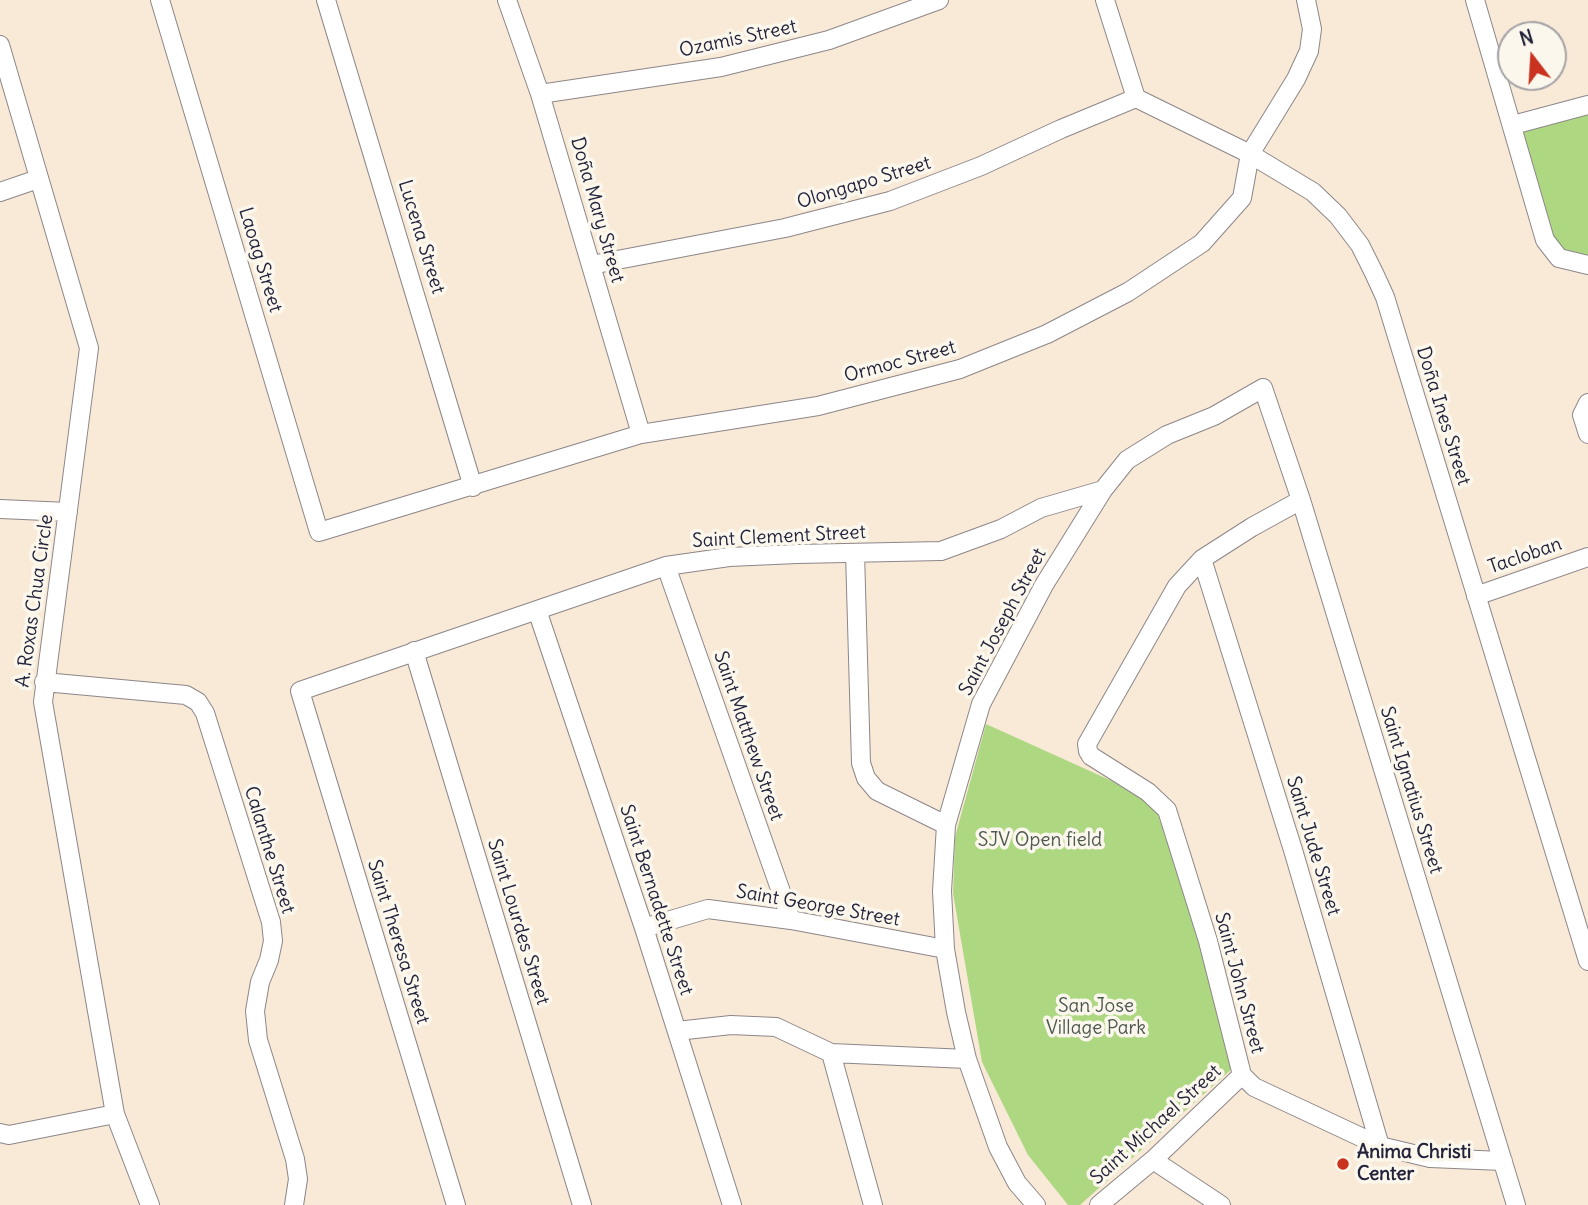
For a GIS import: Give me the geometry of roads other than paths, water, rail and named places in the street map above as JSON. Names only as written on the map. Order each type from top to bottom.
[{"type":"street","name":"Laoag Street","points":[[160,0],[319,532]]},
{"type":"street","name":"Lucena Street","points":[[326,0],[473,486]]},
{"type":"street","name":"Doña Mary Street","points":[[508,0],[541,94],[641,434]]},
{"type":"street","name":"Ozamis Street","points":[[541,94],[721,67],[830,40],[939,0]]},
{"type":"street","points":[[1105,0],[1136,99]]},
{"type":"street","name":"Ormoc Street","points":[[319,532],[641,434],[818,406],[960,369],[1047,334],[1128,292],[1202,243],[1242,198],[1251,154],[1296,79],[1309,51],[1312,29],[1306,0]]},
{"type":"street","points":[[1475,0],[1545,240],[1559,258],[1588,264]]},
{"type":"street","name":"A. Roxas Chua Circle","points":[[0,45],[89,348],[43,702],[115,1114],[150,1205]]},
{"type":"street","name":"Doña Ines Street","points":[[1136,99],[1251,154],[1313,192],[1338,216],[1360,245],[1385,297],[1588,961]]},
{"type":"street","name":"Olongapo Street","points":[[591,265],[785,228],[890,201],[981,166],[1061,129],[1136,99]]},
{"type":"street","points":[[1513,125],[1588,105]]},
{"type":"street","points":[[0,192],[38,179]]},
{"type":"street","name":"Saint Joseph Street","points":[[1036,1205],[1017,1184],[998,1147],[967,1059],[945,949],[942,891],[946,825],[981,704],[1044,585],[1103,490],[1127,460],[1167,435],[1213,416],[1263,388]]},
{"type":"street","name":"Saint Ignatius Street","points":[[1263,388],[1301,499],[1516,1205]]},
{"type":"street","points":[[1588,403],[1582,415],[1588,434]]},
{"type":"street","name":"Saint Clement Street","points":[[300,691],[666,566],[729,557],[941,551],[1001,529],[1041,508],[1103,490]]},
{"type":"street","points":[[1202,559],[1301,499]]},
{"type":"street","points":[[0,509],[68,512]]},
{"type":"street","points":[[855,553],[860,763],[866,778],[877,792],[946,825]]},
{"type":"street","name":"Tacloban","points":[[1476,596],[1588,557]]},
{"type":"street","name":"Saint John Street","points":[[1202,559],[1177,586],[1087,744],[1091,756],[1147,792],[1167,810],[1208,941],[1241,1075],[1254,1087],[1380,1146],[1430,1158],[1503,1161]]},
{"type":"street","name":"Saint Jude Street","points":[[1202,559],[1293,850],[1380,1146]]},
{"type":"street","name":"Saint Matthew Street","points":[[666,566],[791,920]]},
{"type":"street","name":"Saint Bernadette Street","points":[[537,610],[644,928],[732,1205]]},
{"type":"street","name":"Saint Lourdes Street","points":[[414,651],[582,1205]]},
{"type":"street","name":"Calanthe Street","points":[[44,682],[186,695],[198,702],[205,713],[271,922],[273,941],[260,982],[255,1012],[258,1040],[295,1159],[298,1179],[294,1205]]},
{"type":"street","name":"Saint Theresa Street","points":[[300,691],[456,1205]]},
{"type":"street","name":"Saint George Street","points":[[644,928],[708,909],[791,920],[945,949]]},
{"type":"street","points":[[677,1031],[731,1025],[776,1027],[831,1053],[967,1059]]},
{"type":"street","points":[[831,1053],[873,1205]]},
{"type":"street","name":"Saint Michael Street","points":[[1099,1205],[1153,1160],[1241,1075]]},
{"type":"street","points":[[0,1133],[9,1135],[115,1114]]},
{"type":"street","points":[[1153,1160],[1221,1205]]},
{"type":"place","name":"Anima Christi Center","points":[[1343,1164]]},
{"type":"park label","name":"SJV Open field","points":[[1040,841]]},
{"type":"park label","name":"San Jose Village Park","points":[[1096,1018]]}]
